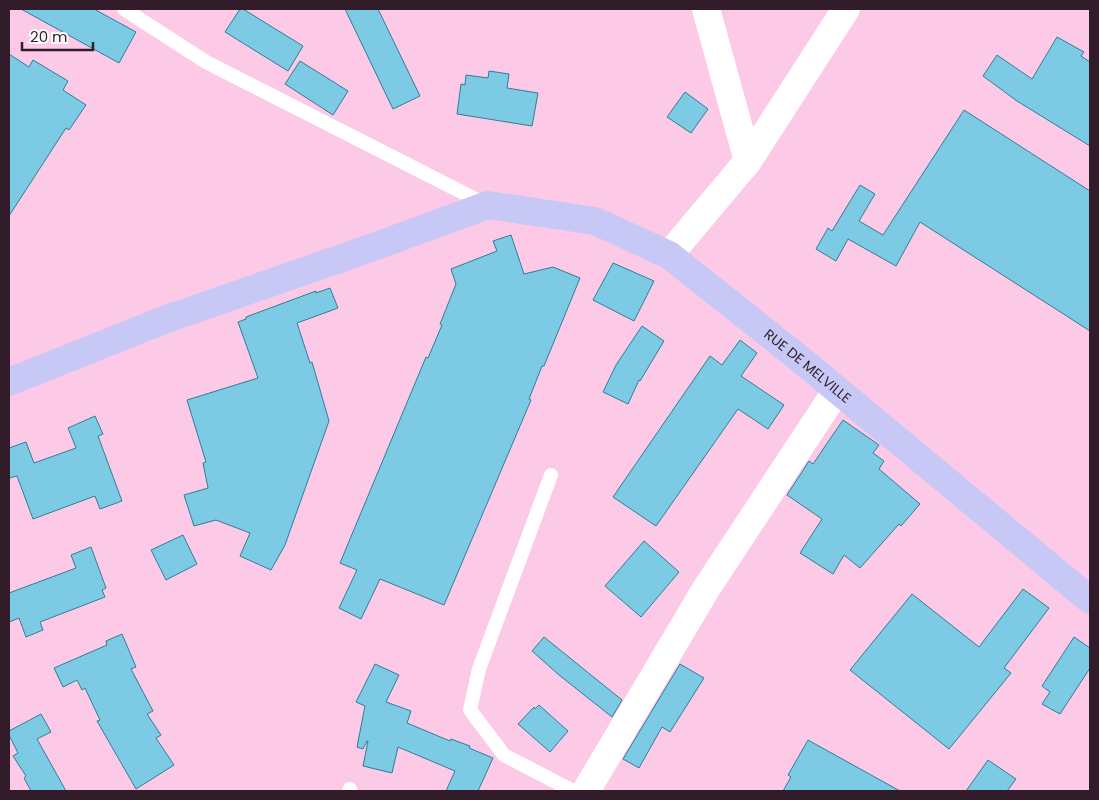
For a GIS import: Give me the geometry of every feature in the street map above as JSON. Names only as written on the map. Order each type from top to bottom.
[{"type":"main road","name":"RUE DE MELVILLE","points":[[488,205],[595,221],[669,255],[837,390],[1090,600]]},
{"type":"main road","points":[[9,382],[164,320],[488,205]]},
{"type":"street","points":[[706,9],[748,161]]},
{"type":"street","points":[[669,255],[748,161],[846,9]]},
{"type":"street","points":[[586,791],[706,589],[837,390]]},
{"type":"lane","points":[[124,9],[206,62],[488,205]]},
{"type":"lane","points":[[551,475],[479,670],[470,710],[504,755],[573,791]]},
{"type":"building","points":[[21,9],[94,9],[136,32],[119,63]]},
{"type":"building","points":[[240,9],[243,9],[303,46],[288,71],[225,32]]},
{"type":"building","points":[[345,9],[378,9],[420,96],[393,109]]},
{"type":"building","points":[[1057,37],[1084,52],[1081,56],[1090,62],[1090,146],[1017,101],[983,76],[997,55],[1032,79]]},
{"type":"building","points":[[9,54],[29,67],[33,60],[68,81],[63,90],[86,105],[69,130],[66,128],[9,216]]},
{"type":"building","points":[[300,61],[348,91],[333,115],[285,84]]},
{"type":"building","points":[[489,71],[509,74],[507,88],[538,93],[532,126],[457,114],[461,84],[465,85],[466,75],[488,78]]},
{"type":"building","points":[[685,92],[708,109],[691,133],[667,117]]},
{"type":"building","points":[[964,110],[1090,191],[1090,331],[920,222],[896,266],[848,239],[836,261],[816,249],[828,228],[832,231],[860,185],[875,194],[859,221],[883,235]]},
{"type":"building","points":[[511,235],[524,274],[553,267],[580,278],[544,366],[542,366],[529,399],[531,400],[444,605],[380,579],[361,619],[339,608],[357,570],[340,563],[426,357],[428,358],[442,325],[440,324],[456,284],[451,269],[497,251],[493,241]]},
{"type":"building","points":[[613,263],[654,281],[634,321],[593,300]]},
{"type":"building","points":[[330,288],[338,308],[297,323],[310,363],[312,362],[329,421],[285,545],[271,570],[240,556],[250,533],[216,520],[194,526],[184,495],[208,488],[203,463],[206,462],[187,400],[258,378],[238,322],[246,319],[246,317],[316,291],[316,293]]},
{"type":"building","points":[[642,326],[664,341],[639,380],[628,404],[603,392],[616,365]]},
{"type":"building","points":[[740,340],[757,353],[741,376],[784,405],[768,429],[738,409],[656,526],[613,497],[710,356],[722,365]]},
{"type":"building","points":[[95,416],[103,434],[98,436],[122,501],[100,509],[95,496],[33,519],[17,476],[9,478],[9,448],[26,442],[34,463],[76,448],[68,428]]},
{"type":"building","points":[[843,420],[879,445],[873,453],[884,461],[879,469],[920,504],[901,526],[899,524],[860,568],[844,555],[833,574],[800,553],[822,519],[787,495],[809,461],[813,464]]},
{"type":"building","points":[[183,535],[197,564],[166,580],[151,550]]},
{"type":"building","points":[[644,541],[679,572],[641,617],[605,586]]},
{"type":"building","points":[[91,547],[106,588],[102,590],[105,597],[40,622],[43,630],[26,637],[19,618],[9,622],[9,593],[76,568],[71,555]]},
{"type":"building","points":[[1023,589],[1049,608],[1004,668],[1011,673],[949,749],[850,670],[912,594],[979,647]]},
{"type":"building","points":[[122,634],[136,667],[131,669],[153,711],[147,714],[161,735],[156,738],[174,765],[136,789],[97,721],[100,720],[85,688],[82,690],[77,680],[63,687],[54,668],[107,645],[106,641]]},
{"type":"building","points":[[544,637],[622,700],[612,717],[532,651]]},
{"type":"building","points":[[1074,637],[1090,648],[1090,668],[1060,714],[1042,704],[1050,692],[1042,686]]},
{"type":"building","points":[[375,664],[399,675],[386,702],[411,711],[407,723],[450,741],[451,739],[470,746],[469,748],[493,758],[478,791],[446,791],[455,771],[398,747],[392,773],[363,766],[368,741],[363,749],[357,747],[365,706],[356,702]]},
{"type":"building","points":[[680,664],[704,678],[670,732],[662,727],[639,768],[623,759]]},
{"type":"building","points":[[539,705],[568,731],[550,752],[518,724],[534,707],[535,709]]},
{"type":"building","points":[[41,714],[51,732],[37,739],[66,791],[31,791],[24,778],[26,776],[13,756],[18,753],[9,735],[9,731]]},
{"type":"building","points":[[808,740],[900,791],[783,791],[791,777],[788,775]]},
{"type":"building","points":[[988,760],[1016,779],[1007,791],[966,791]]}]
